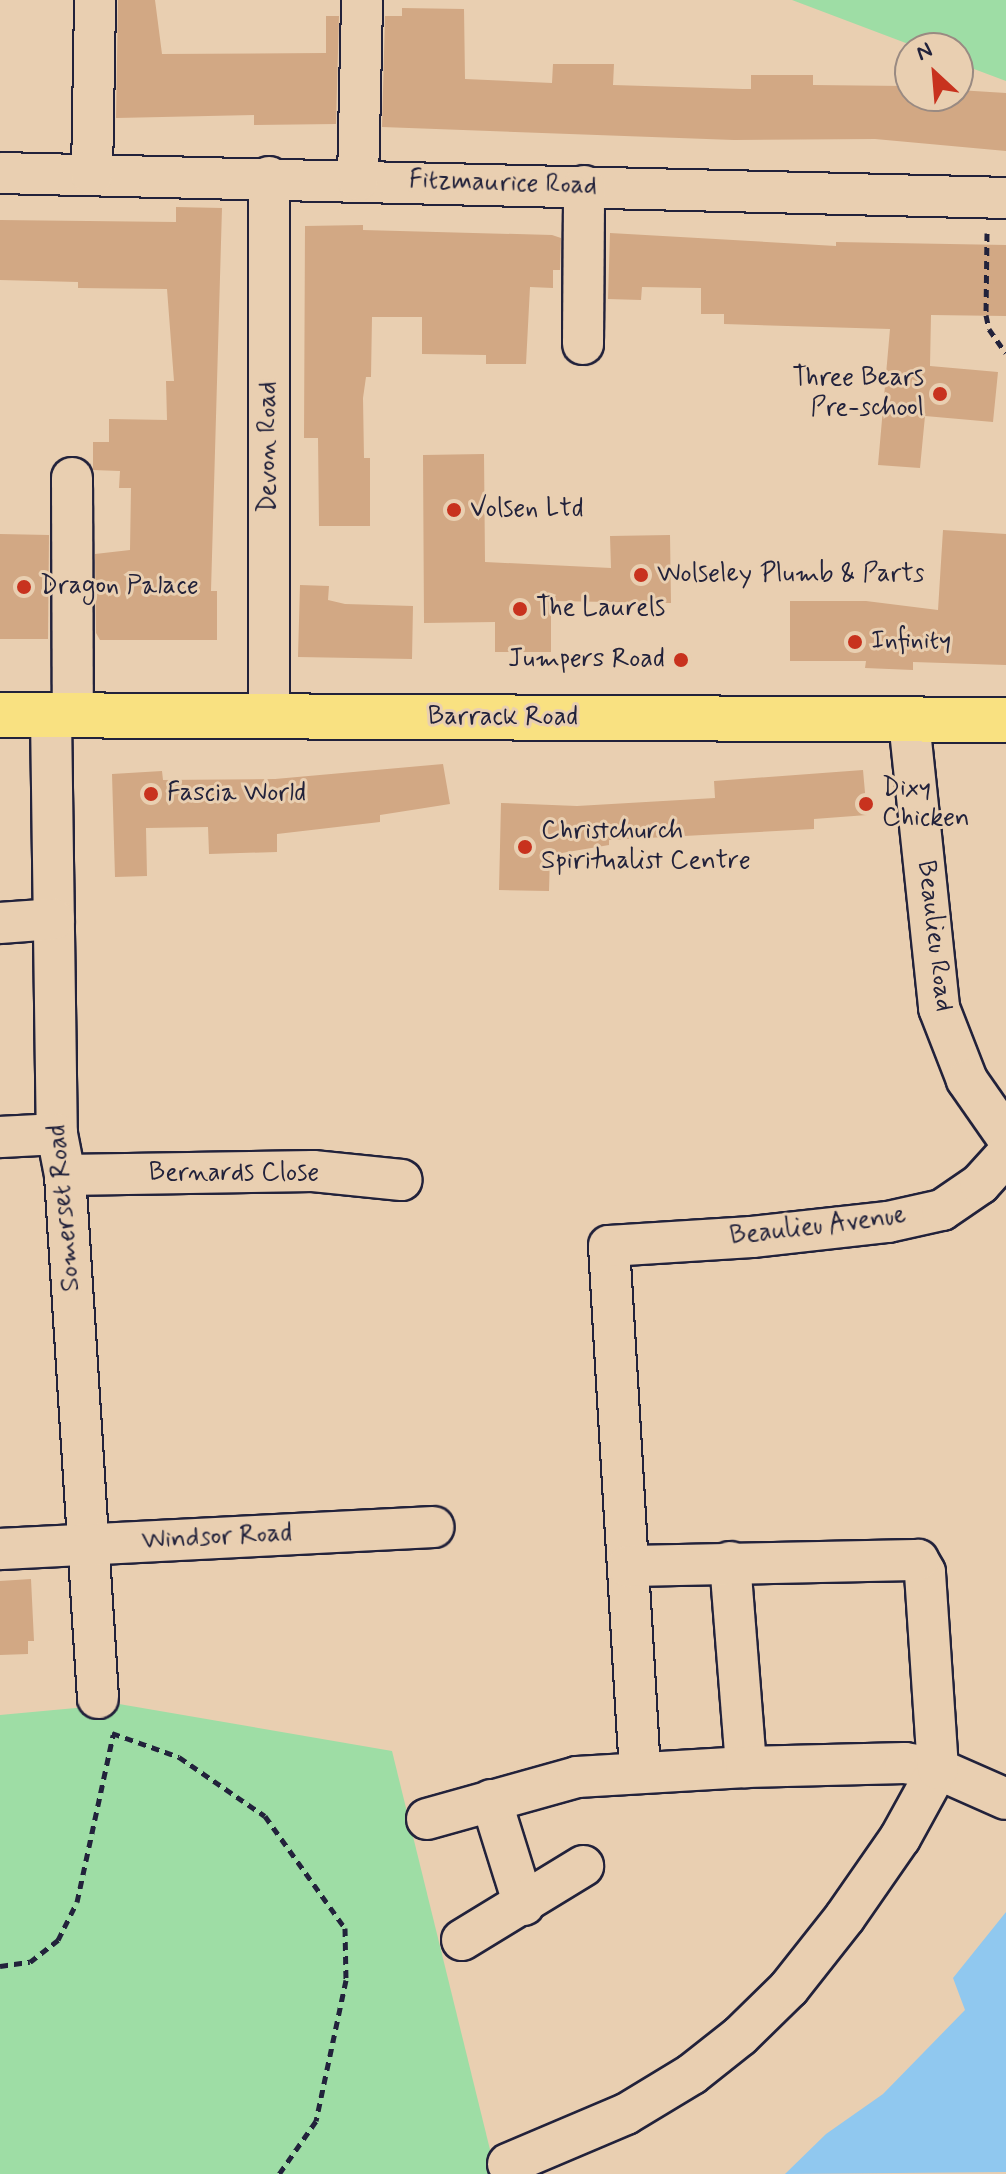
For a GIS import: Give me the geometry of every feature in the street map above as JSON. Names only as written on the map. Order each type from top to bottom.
[{"type":"main road","name":"Barrack Road","points":[[0,715],[1006,720]]},
{"type":"street","points":[[92,175],[95,0]]},
{"type":"street","points":[[358,180],[362,0]]},
{"type":"street","name":"Fitzmaurice Road","points":[[0,173],[269,177],[998,198]]},
{"type":"street","name":"Devon Road","points":[[269,177],[269,716]]},
{"type":"street","points":[[583,344],[584,186]]},
{"type":"street","name":"Somerset Road","points":[[72,478],[54,919],[57,1134],[65,1175],[98,1698]]},
{"type":"street","name":"Beaulieu Road","points":[[909,721],[939,1008],[967,1080],[1006,1136]]},
{"type":"street","points":[[0,923],[54,919]]},
{"type":"street","points":[[0,1137],[57,1134]]},
{"type":"street","name":"Beaulieu Avenue","points":[[628,1566],[609,1246],[767,1235],[942,1210],[980,1184],[1006,1155]]},
{"type":"street","name":"Bernards Close","points":[[65,1175],[313,1171],[402,1180]]},
{"type":"street","name":"Windsor Road","points":[[0,1549],[433,1527]]},
{"type":"street","points":[[508,2164],[626,2114],[692,2074],[740,2036],[789,1988],[845,1917],[900,1838],[938,1769],[925,1572],[918,1560],[628,1566],[640,1772]]},
{"type":"street","points":[[730,1562],[746,1767]]},
{"type":"street","points":[[427,1819],[577,1777],[746,1767],[905,1763],[938,1769],[1006,1799]]},
{"type":"street","points":[[491,1800],[524,1905]]},
{"type":"street","points":[[462,1940],[524,1905],[583,1866]]},
{"type":"path","points":[[998,198],[985,306],[989,329],[1006,353]]},
{"type":"path","points":[[0,1966],[30,1962],[58,1940],[71,1915],[113,1735],[98,1698]]},
{"type":"path","points":[[113,1735],[179,1757],[265,1816],[345,1928],[346,1980],[316,2121],[279,2174]]},
{"type":"green space","points":[[792,0],[1006,0],[1006,81],[974,69],[974,32],[894,32],[894,39]]},
{"type":"green space","points":[[119,1704],[392,1751],[496,2174],[0,2174],[0,1715]]},
{"type":"water","points":[[1006,1912],[1006,2172],[785,2174],[826,2134],[883,2094],[965,2010],[953,1978]]},
{"type":"building","points":[[118,0],[155,0],[162,54],[326,53],[326,16],[339,16],[336,124],[254,125],[254,115],[116,118]]},
{"type":"building","points":[[402,8],[464,9],[465,79],[552,83],[553,64],[614,64],[613,85],[751,89],[751,75],[813,75],[813,85],[894,86],[894,112],[974,112],[974,91],[1006,93],[1006,151],[875,139],[734,140],[382,127],[385,16],[402,16]]},
{"type":"building","points":[[176,207],[222,208],[211,591],[217,591],[217,640],[100,640],[96,633],[95,554],[130,550],[131,488],[119,488],[120,471],[93,470],[93,442],[109,442],[109,419],[167,420],[166,381],[174,381],[167,289],[78,288],[78,282],[0,280],[0,220],[176,222]]},
{"type":"building","points":[[363,225],[363,230],[552,235],[561,238],[560,270],[553,270],[553,288],[530,287],[526,364],[486,364],[486,355],[422,354],[422,317],[372,317],[371,377],[366,377],[363,398],[364,458],[370,458],[370,526],[319,526],[318,438],[304,438],[305,226]]},
{"type":"building","points":[[610,233],[836,246],[836,242],[1006,245],[1006,316],[931,315],[930,366],[998,372],[993,422],[925,416],[920,468],[878,465],[890,329],[724,324],[724,314],[701,314],[701,288],[642,287],[641,300],[608,299]]},
{"type":"building","points":[[484,454],[485,562],[611,568],[610,536],[670,535],[671,603],[551,601],[551,652],[495,652],[495,622],[424,623],[423,455]]},
{"type":"building","points":[[943,530],[1006,534],[1006,665],[913,662],[913,670],[865,668],[866,661],[790,661],[790,601],[866,601],[938,610]]},
{"type":"building","name":"Dragon Palace","points":[[0,534],[49,535],[48,639],[0,639]]},
{"type":"building","points":[[300,585],[329,586],[328,600],[345,604],[413,606],[412,659],[298,657]]},
{"type":"building","points":[[443,764],[450,804],[380,815],[380,822],[277,834],[277,852],[209,854],[208,827],[146,828],[147,876],[115,877],[112,774],[162,771],[163,780],[275,779]]},
{"type":"building","points":[[863,770],[867,815],[814,819],[814,829],[609,840],[609,845],[550,855],[549,891],[499,890],[501,803],[577,806],[715,798],[714,781]]},
{"type":"building","points":[[31,1579],[34,1641],[28,1641],[28,1654],[0,1655],[0,1581]]},
{"type":"place","name":"Three Bears Pre-school","points":[[940,394]]},
{"type":"place","name":"Volsen Ltd","points":[[454,510]]},
{"type":"place","name":"Wolseley Plumb & Parts","points":[[641,575]]},
{"type":"place","name":"Dragon Palace","points":[[24,587]]},
{"type":"place","name":"The Laurels","points":[[520,609]]},
{"type":"place","name":"Infinity","points":[[855,642]]},
{"type":"place","name":"Jumpers Road","points":[[681,660]]},
{"type":"place","name":"Fascia World","points":[[151,794]]},
{"type":"place","name":"Dixy Chicken","points":[[866,804]]},
{"type":"place","name":"Christchurch Spiritualist Centre","points":[[525,847]]}]
